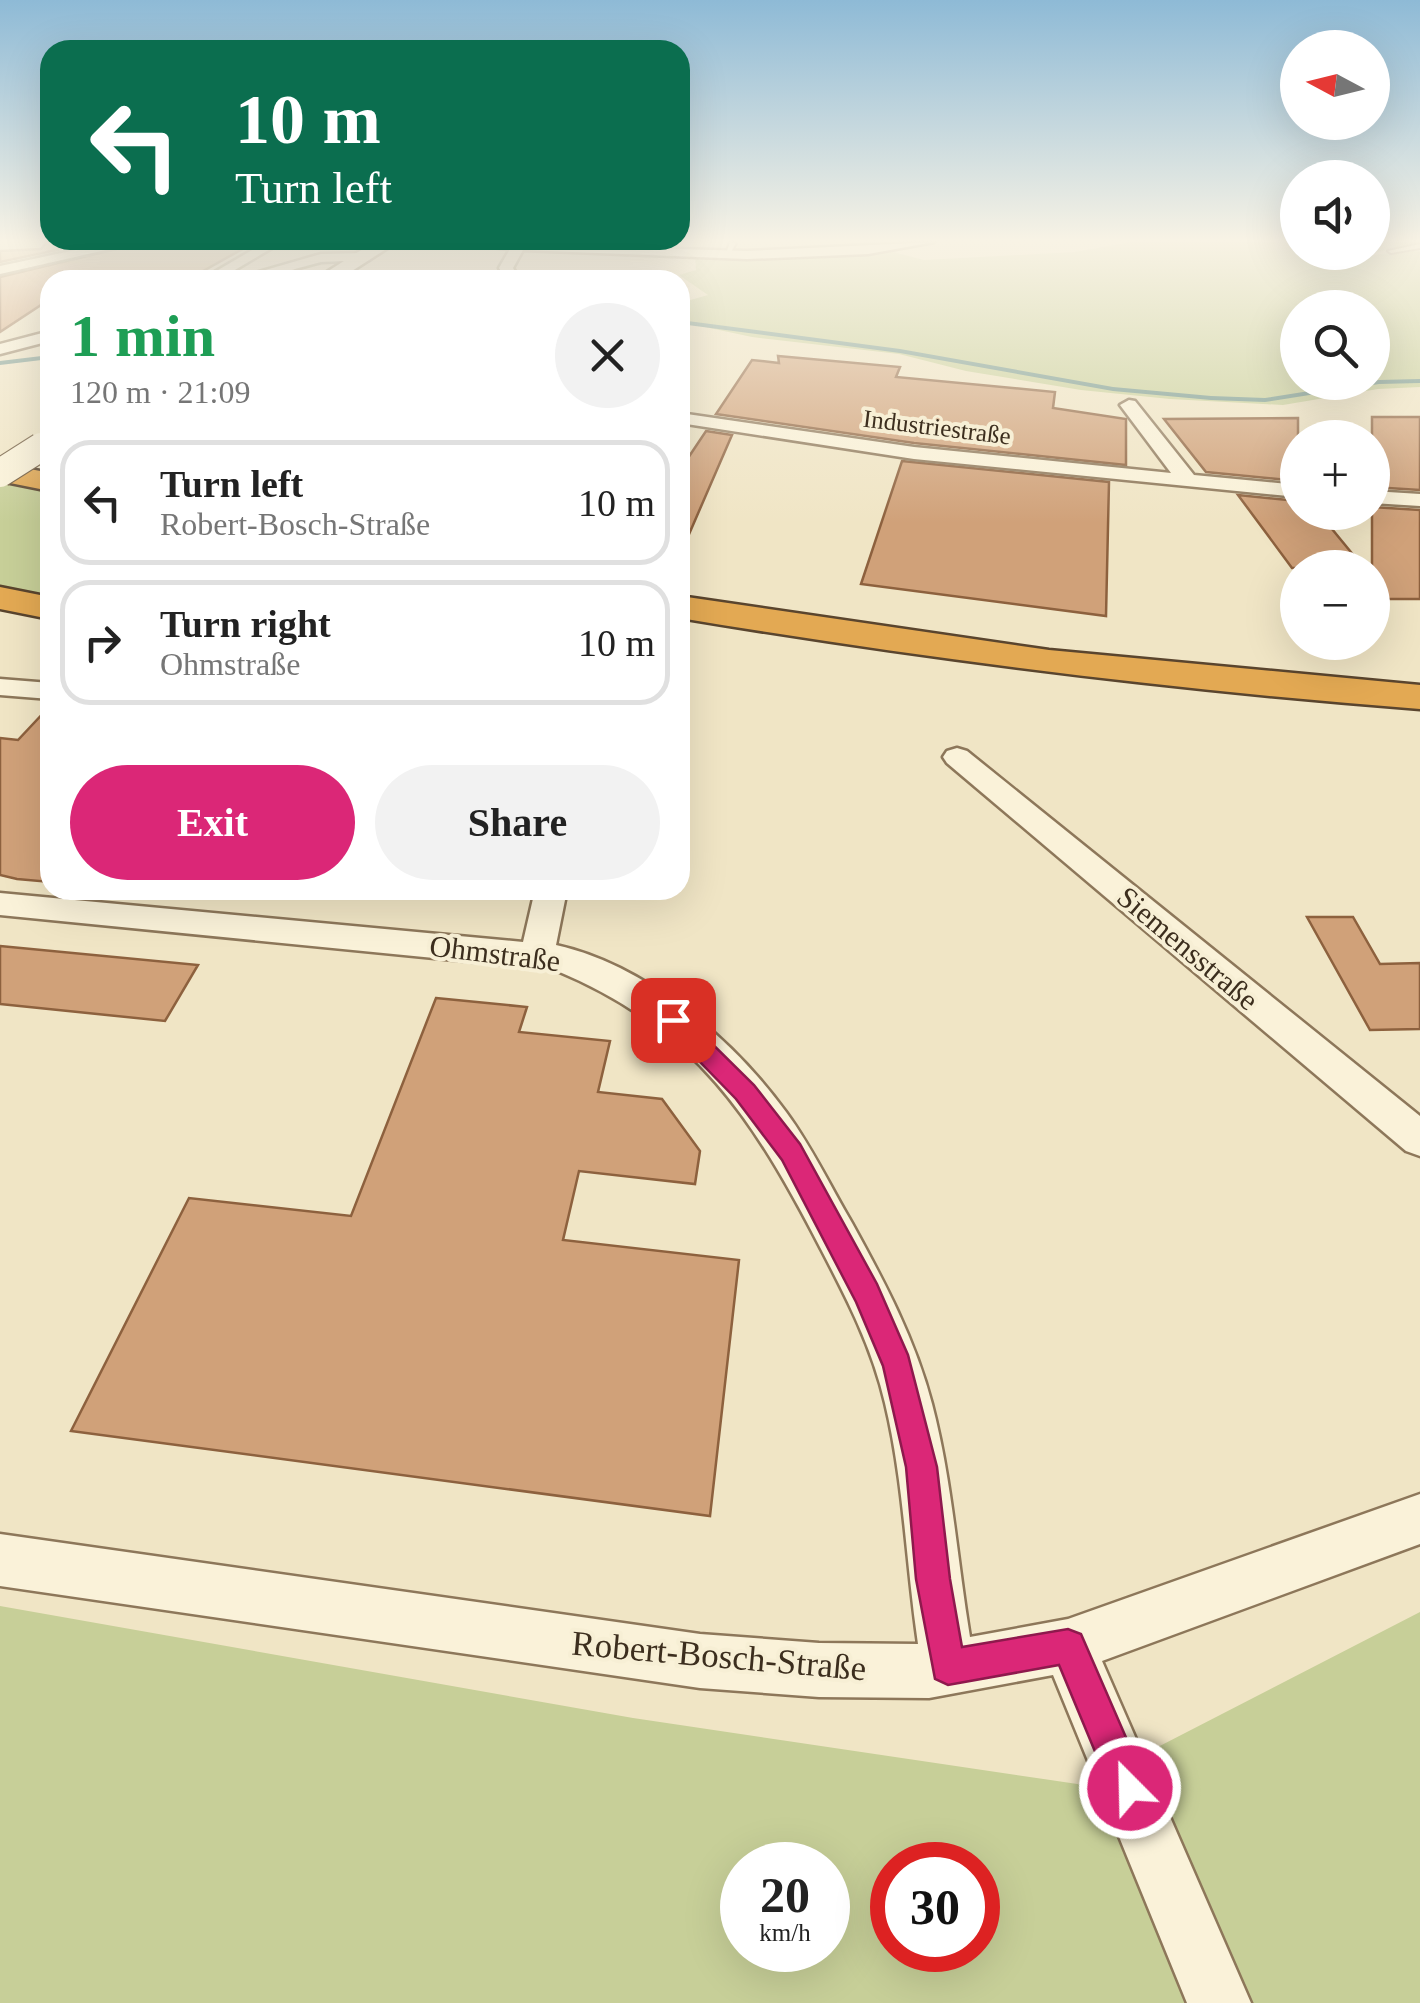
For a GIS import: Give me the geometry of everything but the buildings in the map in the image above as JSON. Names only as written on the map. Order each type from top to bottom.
[{"type":"highway","points":[[0,472],[40,480]]},
{"type":"highway","points":[[0,598],[40,606]]},
{"type":"highway","points":[[690,608],[1064,662],[1420,697]]},
{"type":"street","points":[[0,350],[40,339]]},
{"type":"street","points":[[1129,405],[1189,482]]},
{"type":"street","name":"Industriestraße","points":[[690,420],[843,444],[1280,489]]},
{"type":"street","points":[[0,472],[40,449]]},
{"type":"street","points":[[1390,498],[1420,500]]},
{"type":"street","points":[[0,687],[40,690]]},
{"type":"street","name":"Siemensstraße","points":[[956,758],[1420,1138]]},
{"type":"street","points":[[537,956],[548,900]]},
{"type":"street","name":"Ohmstraße","points":[[0,904],[558,958],[593,970],[673,1020],[745,1092],[791,1152],[867,1294],[898,1366],[922,1467],[933,1579],[948,1667]]},
{"type":"street","name":"Robert-Bosch-Straße","points":[[0,1560],[700,1661],[819,1670],[929,1671],[1068,1646],[1420,1520]]},
{"type":"street","points":[[1068,1646],[1219,2003]]},
{"type":"green space","points":[[745,335],[1280,335],[1280,400],[1313,400],[1283,405],[1081,390],[966,371],[899,354]]},
{"type":"green space","points":[[1390,335],[1420,335],[1420,387],[1390,388]]},
{"type":"green space","points":[[8,483],[40,491],[40,596],[0,586],[0,487]]},
{"type":"green space","points":[[0,1606],[633,1718],[1084,1785],[1420,1612],[1420,2003],[0,2003]]},
{"type":"waterway","points":[[782,335],[900,351],[1113,389],[1211,398],[1265,400],[1379,382],[1420,381]]},
{"type":"waterway","points":[[0,363],[40,358]]},
{"type":"route","points":[[673,1020],[745,1092],[791,1152],[867,1294],[898,1366],[922,1467],[933,1579],[948,1667],[1068,1646],[1130,1788]]}]
